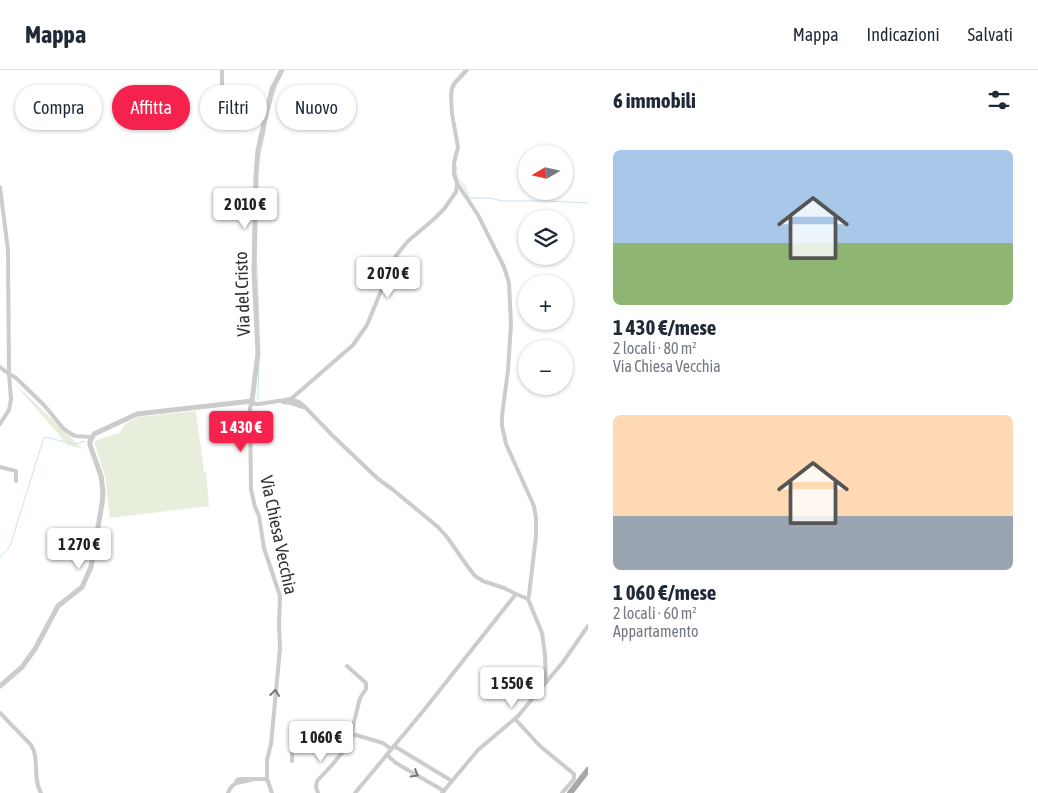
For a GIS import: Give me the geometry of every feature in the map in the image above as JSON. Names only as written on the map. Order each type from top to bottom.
[{"type":"main road","points":[[570,793],[588,770]]},
{"type":"street","points":[[222,70],[222,85]]},
{"type":"street","name":"Via del Cristo","points":[[267,113],[272,89],[282,70]]},
{"type":"street","points":[[467,70],[452,88],[452,114],[458,148],[454,163],[454,174],[457,183],[478,215],[504,267],[509,283],[511,324],[502,426],[506,444],[534,506],[536,536],[528,599],[542,633],[546,682]]},
{"type":"street","name":"Via del Cristo","points":[[252,401],[258,352],[254,272],[256,175],[258,150],[263,130]]},
{"type":"street","points":[[0,366],[15,377],[44,405],[63,428],[75,436],[91,437],[137,414],[252,401],[255,404],[259,404],[291,399],[346,353],[356,341],[367,325],[395,257],[408,241],[434,220],[452,200],[456,192],[457,183]]},
{"type":"street","points":[[0,187],[8,259],[11,399],[9,410],[0,424]]},
{"type":"street","points":[[291,399],[299,402],[378,479],[392,488],[447,536],[475,576],[528,599]]},
{"type":"street","name":"Via Chiesa Vecchia","points":[[252,401],[250,408],[252,489],[264,548],[280,596],[280,649],[267,760],[267,779],[272,793]]},
{"type":"street","points":[[274,402],[291,403],[309,411]]},
{"type":"street","points":[[0,686],[22,667],[35,648],[58,606],[82,587],[91,567],[103,498],[101,476],[90,445],[91,437]]},
{"type":"street","points":[[0,467],[16,471],[16,481]]},
{"type":"street","points":[[355,793],[421,714],[516,594]]},
{"type":"street","points":[[387,755],[396,763],[443,792],[478,750],[515,719],[563,662],[588,626]]},
{"type":"street","points":[[318,793],[316,787],[318,781],[351,742],[352,726],[360,698],[366,687],[365,682],[347,666]]},
{"type":"street","points":[[0,713],[34,749],[35,774],[37,786],[41,793]]},
{"type":"street","points":[[515,719],[540,746],[574,774],[574,779],[562,793]]},
{"type":"street","points":[[292,761],[293,724]]},
{"type":"street","points":[[293,742],[317,741],[352,735],[360,736],[383,743],[452,781]]},
{"type":"street","points":[[228,793],[236,783],[255,779],[267,779]]},
{"type":"green space","points":[[13,382],[83,449],[68,445]]},
{"type":"green space","points":[[196,411],[204,472],[206,472],[209,506],[110,518],[105,477],[94,441],[119,433],[125,424],[138,417]]},
{"type":"waterway","points":[[450,93],[452,83],[464,70]]},
{"type":"waterway","points":[[270,107],[276,87]]},
{"type":"waterway","points":[[260,156],[265,130]]},
{"type":"waterway","points":[[456,165],[458,180],[462,183],[470,198],[490,198],[502,201],[588,203]]},
{"type":"waterway","points":[[258,192],[258,203]]},
{"type":"waterway","points":[[257,265],[259,326]]},
{"type":"waterway","points":[[258,399],[259,362]]},
{"type":"waterway","points":[[0,557],[10,546],[44,437],[75,444],[85,441]]}]
